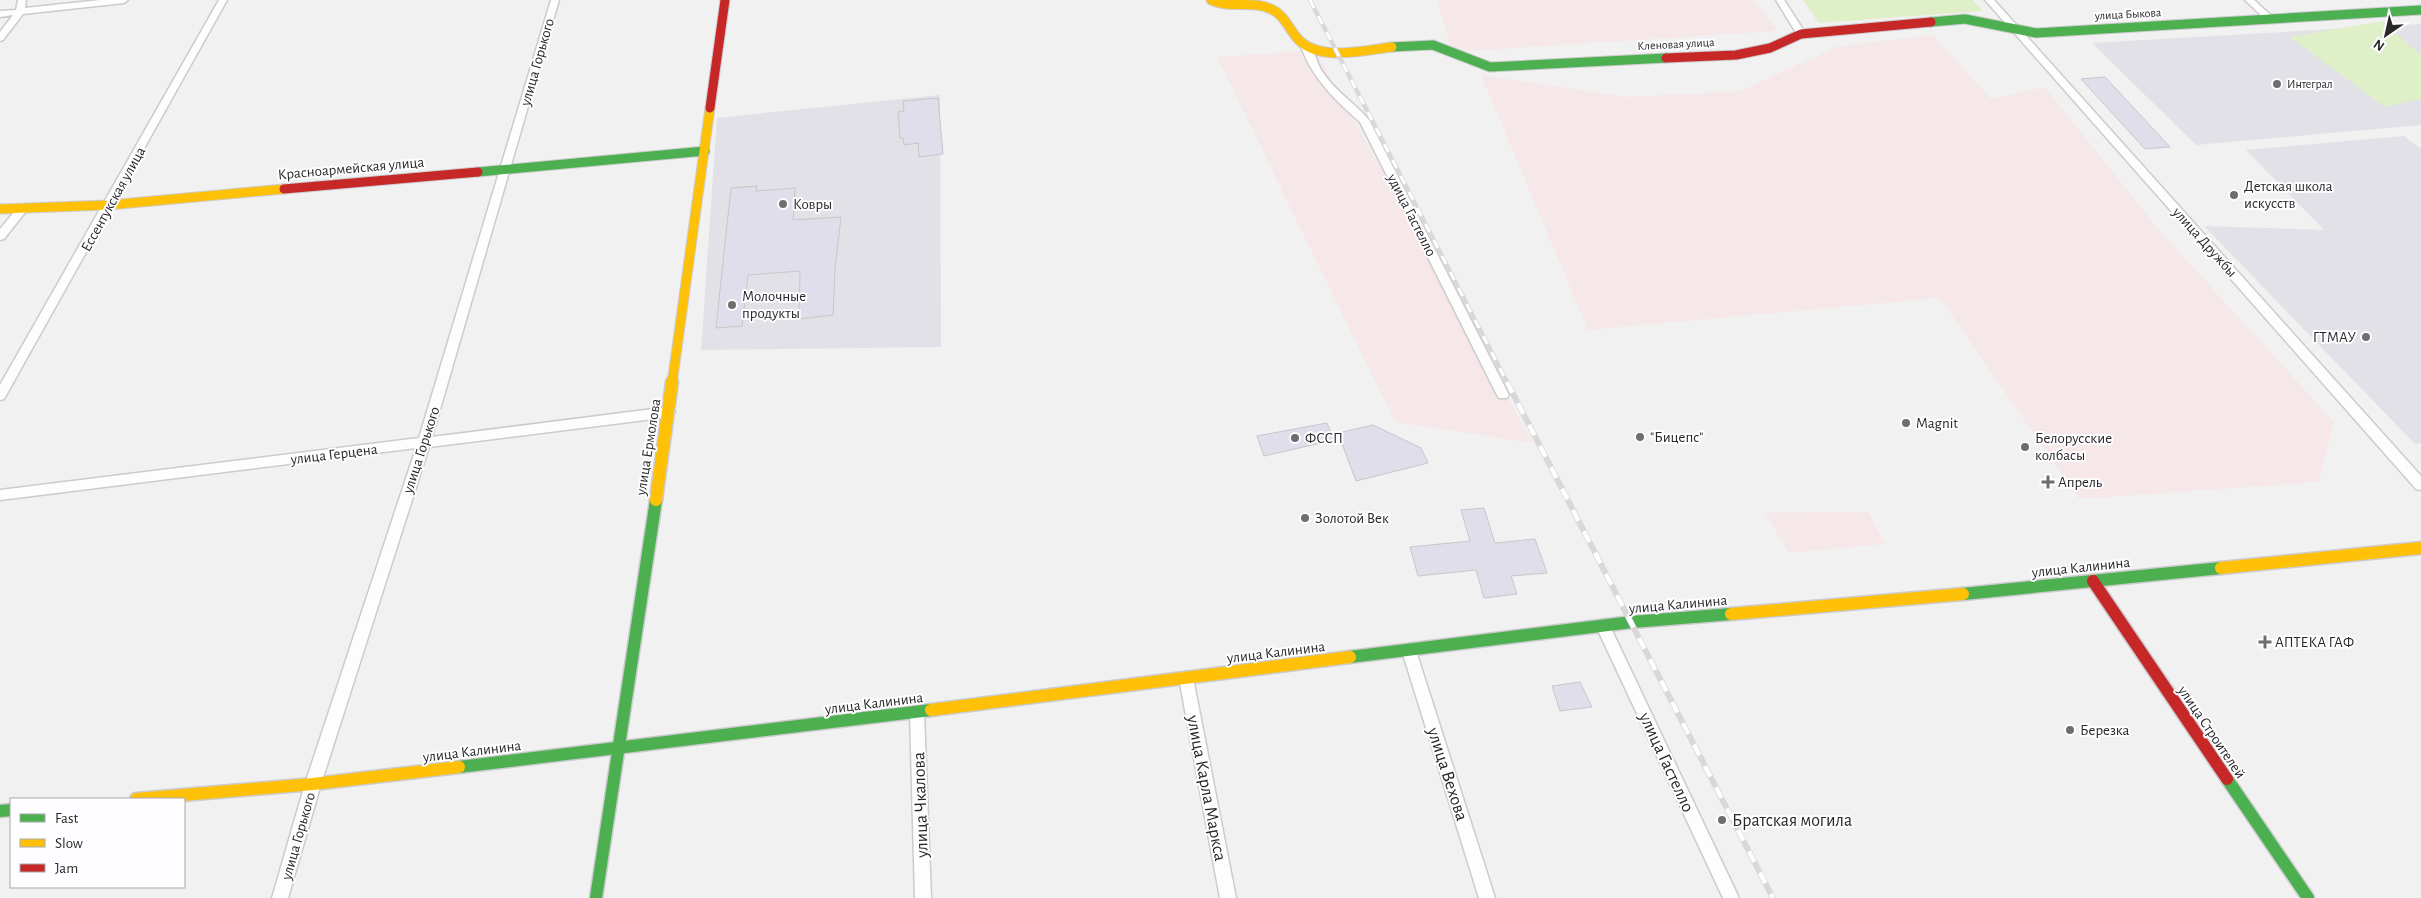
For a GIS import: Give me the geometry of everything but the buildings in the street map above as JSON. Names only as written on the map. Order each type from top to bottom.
[{"type":"street","points":[[0,38],[20,12],[22,0]]},
{"type":"street","points":[[0,14],[124,0]]},
{"type":"street","name":"Ессентукская улица","points":[[0,396],[223,0]]},
{"type":"street","name":"улица Горького","points":[[280,898],[313,784],[424,443],[555,0]]},
{"type":"street","name":"улица Ермолова","points":[[596,898],[669,412],[725,0]]},
{"type":"street","points":[[1210,0],[1228,6],[1258,5],[1271,9],[1281,16],[1295,37],[1306,47]]},
{"type":"street","points":[[1780,0],[1801,34]]},
{"type":"street","name":"улица Дружбы","points":[[1989,0],[2421,485]]},
{"type":"street","points":[[2249,0],[2270,20]]},
{"type":"street","name":"улица Быкова","points":[[2016,30],[2036,33],[2421,10]]},
{"type":"street","name":"Кленовая улица","points":[[1306,47],[1324,52],[1424,44],[1438,45],[1476,64],[1503,67],[1753,53],[1786,44],[1801,34],[1965,19],[2016,30]]},
{"type":"street","name":"удица Гастелло","points":[[1306,47],[1311,63],[1333,93],[1364,120],[1503,395]]},
{"type":"street","name":"Красноармейская улица","points":[[0,209],[109,205],[705,151]]},
{"type":"street","points":[[0,236],[23,208]]},
{"type":"street","name":"улица Герцена","points":[[0,495],[669,412]]},
{"type":"street","name":"улица Калинина","points":[[148,798],[313,784],[617,749],[1603,626],[2093,581],[2421,548]]},
{"type":"street","name":"улица Строителей","points":[[2093,581],[2308,898]]},
{"type":"street","name":"улица Гастелло","points":[[1603,626],[1731,898]]},
{"type":"street","name":"улица Вехова","points":[[1409,651],[1487,898]]},
{"type":"street","name":"улица Карла Маркса","points":[[1186,678],[1228,898]]},
{"type":"street","name":"улица Чкалова","points":[[917,713],[923,898]]},
{"type":"shaded area","points":[[1437,0],[1754,0],[1778,31],[1452,52]]},
{"type":"shaded area","name":"Интеграл","points":[[2421,24],[2421,125],[2196,145],[2092,43]]},
{"type":"shaded area","points":[[1933,35],[1991,99],[2045,87],[2159,230],[2334,422],[2319,482],[2079,499],[1940,298],[1588,330],[1481,75],[1627,97],[1741,91],[1839,46]]},
{"type":"shaded area","points":[[1315,50],[1533,443],[1395,422],[1217,57]]},
{"type":"shaded area","points":[[940,95],[941,347],[701,350],[717,118]]},
{"type":"shaded area","name":"ГТМАУ","points":[[2404,136],[2421,149],[2421,443],[2415,444],[2204,226],[2324,230],[2246,150]]},
{"type":"shaded area","points":[[1868,512],[1885,544],[1789,553],[1765,513]]},
{"type":"green space","points":[[1803,0],[1973,0],[1983,11],[1819,23]]},
{"type":"green space","points":[[2382,21],[2421,55],[2421,99],[2385,107],[2290,37]]},
{"type":"railway","points":[[1310,0],[1508,384]]},
{"type":"railway","points":[[1507,382],[1773,898]]},
{"type":"traffic: fast","points":[[1931,22],[1965,19],[2036,33],[2421,10]]},
{"type":"traffic: fast","points":[[1392,47],[1433,45],[1490,67],[1666,58]]},
{"type":"traffic: fast","points":[[478,172],[705,151]]},
{"type":"traffic: fast","points":[[596,898],[656,500]]},
{"type":"traffic: fast","points":[[1963,594],[2221,568]]},
{"type":"traffic: fast","points":[[1350,657],[1632,622],[1731,614]]},
{"type":"traffic: fast","points":[[459,767],[931,710]]},
{"type":"traffic: fast","points":[[2227,779],[2308,898]]},
{"type":"traffic: fast","points":[[0,811],[10,810]]},
{"type":"traffic: slow","points":[[1211,0],[1226,5],[1256,5],[1271,9],[1283,19],[1299,40],[1318,50],[1343,52],[1392,47]]},
{"type":"traffic: slow","points":[[656,500],[710,108]]},
{"type":"traffic: slow","points":[[0,209],[109,205],[284,189]]},
{"type":"traffic: slow","points":[[2221,568],[2421,548]]},
{"type":"traffic: slow","points":[[1731,614],[1963,594]]},
{"type":"traffic: slow","points":[[931,710],[1350,657]]},
{"type":"traffic: slow","points":[[148,798],[313,784],[459,767]]},
{"type":"traffic: jam","points":[[710,108],[725,0]]},
{"type":"traffic: jam","points":[[1666,58],[1736,55],[1770,48],[1801,34],[1931,22]]},
{"type":"traffic: jam","points":[[284,189],[478,172]]},
{"type":"traffic: jam","points":[[2093,581],[2227,779]]},
{"type":"place","name":"Интеграл","points":[[2277,84]]},
{"type":"place","name":"Детская школа искусств","points":[[2234,195]]},
{"type":"place","name":"Ковры","points":[[783,204]]},
{"type":"place","name":"Молочные продукты","points":[[732,305]]},
{"type":"place","name":"ГТМАУ","points":[[2366,337]]},
{"type":"place","name":"Magnit","points":[[1906,423]]},
{"type":"place","name":"\"Бицепс\"","points":[[1640,437]]},
{"type":"place","name":"ФССП","points":[[1295,438]]},
{"type":"place","name":"Белорусские колбасы","points":[[2025,447]]},
{"type":"place","name":"Апрель","points":[[2048,482]]},
{"type":"place","name":"Золотой Век","points":[[1305,518]]},
{"type":"place","name":"АПТЕКА ГАФ","points":[[2265,642]]},
{"type":"place","name":"Березка","points":[[2070,730]]},
{"type":"place","name":"Братская могила","points":[[1722,820]]}]
